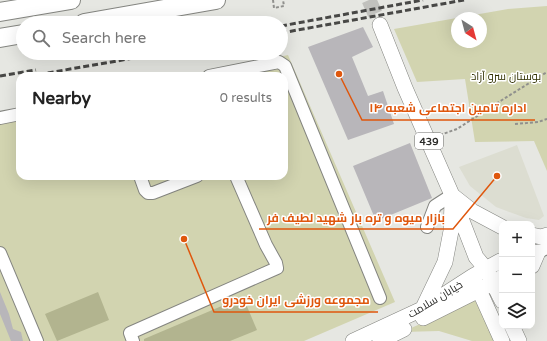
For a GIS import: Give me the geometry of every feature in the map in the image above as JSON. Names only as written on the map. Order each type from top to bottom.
[{"type":"highway","points":[[0,12],[71,0]]},
{"type":"highway","points":[[124,16],[216,0]]},
{"type":"highway","points":[[0,38],[16,35]]},
{"type":"main road","name":"439","points":[[380,25],[405,88],[452,195],[478,267]]},
{"type":"main road","points":[[452,195],[472,211],[499,225]]},
{"type":"main road","points":[[422,309],[445,262],[451,231],[452,195]]},
{"type":"main road","points":[[535,236],[541,237],[547,235]]},
{"type":"main road","points":[[535,259],[539,249]]},
{"type":"main road","points":[[499,270],[478,267],[479,290],[502,341]]},
{"type":"main road","name":"خیابان سلامت","points":[[353,341],[422,309],[478,267]]},
{"type":"main road","name":"خیابان سلامت","points":[[380,341],[479,290],[499,270]]},
{"type":"main road","points":[[513,329],[519,341]]},
{"type":"main road","points":[[517,329],[519,341]]},
{"type":"lane","points":[[230,72],[279,62],[285,66],[287,72]]},
{"type":"lane","points":[[288,73],[380,298]]},
{"type":"lane","points":[[0,118],[16,115]]},
{"type":"lane","points":[[141,180],[145,190],[148,193],[153,193],[187,180]]},
{"type":"lane","points":[[133,341],[130,333],[277,268],[238,180]]},
{"type":"lane","points":[[427,227],[435,206],[452,195]]},
{"type":"lane","points":[[0,253],[37,341]]},
{"type":"path","points":[[273,0],[274,8],[284,6],[283,0]]},
{"type":"path","points":[[428,139],[457,129],[547,72]]},
{"type":"path","points":[[515,124],[547,120]]},
{"type":"shaded area","points":[[517,145],[544,216],[539,220],[526,218],[496,207],[470,186],[459,167]]},
{"type":"shaded area","points":[[98,292],[109,320],[57,341],[45,314]]},
{"type":"shaded area","points":[[243,297],[257,330],[230,341],[144,341],[144,339]]},
{"type":"green space","name":"بوستان سرو آزاد","points":[[547,6],[547,171],[534,141],[475,142],[465,79],[417,82],[394,29],[451,19],[451,48],[487,48],[487,13],[508,9]]},
{"type":"green space","points":[[288,55],[395,302],[304,341],[0,341],[0,117],[16,114],[16,180],[288,180],[288,72],[209,72],[265,60],[288,60]]},
{"type":"green space","points":[[475,300],[495,341],[472,341],[439,331],[402,332]]},
{"type":"building","points":[[363,27],[373,47],[352,57],[368,96],[383,91],[394,124],[348,140],[308,47]]},
{"type":"building","points":[[410,143],[432,198],[376,221],[353,166]]},
{"type":"building","points":[[0,292],[13,329],[21,332],[23,341],[11,341],[0,314]]},
{"type":"tunnel","points":[[369,0],[380,25]]},
{"type":"railway","points":[[288,25],[423,0]]},
{"type":"railway","points":[[288,32],[464,0]]},
{"type":"railway","points":[[53,72],[123,60]]},
{"type":"railway","points":[[24,72],[36,70]]},
{"type":"railway","points":[[0,76],[16,73]]},
{"type":"place","name":"اداره تامین اجتماعی شعبه ۱۴","points":[[339,74]]},
{"type":"place","name":"بازار میوه و تره بار شهید لطیف فر","points":[[497,176]]},
{"type":"place","name":"مجموعه ورزشی ایران خودرو","points":[[184,239]]}]
